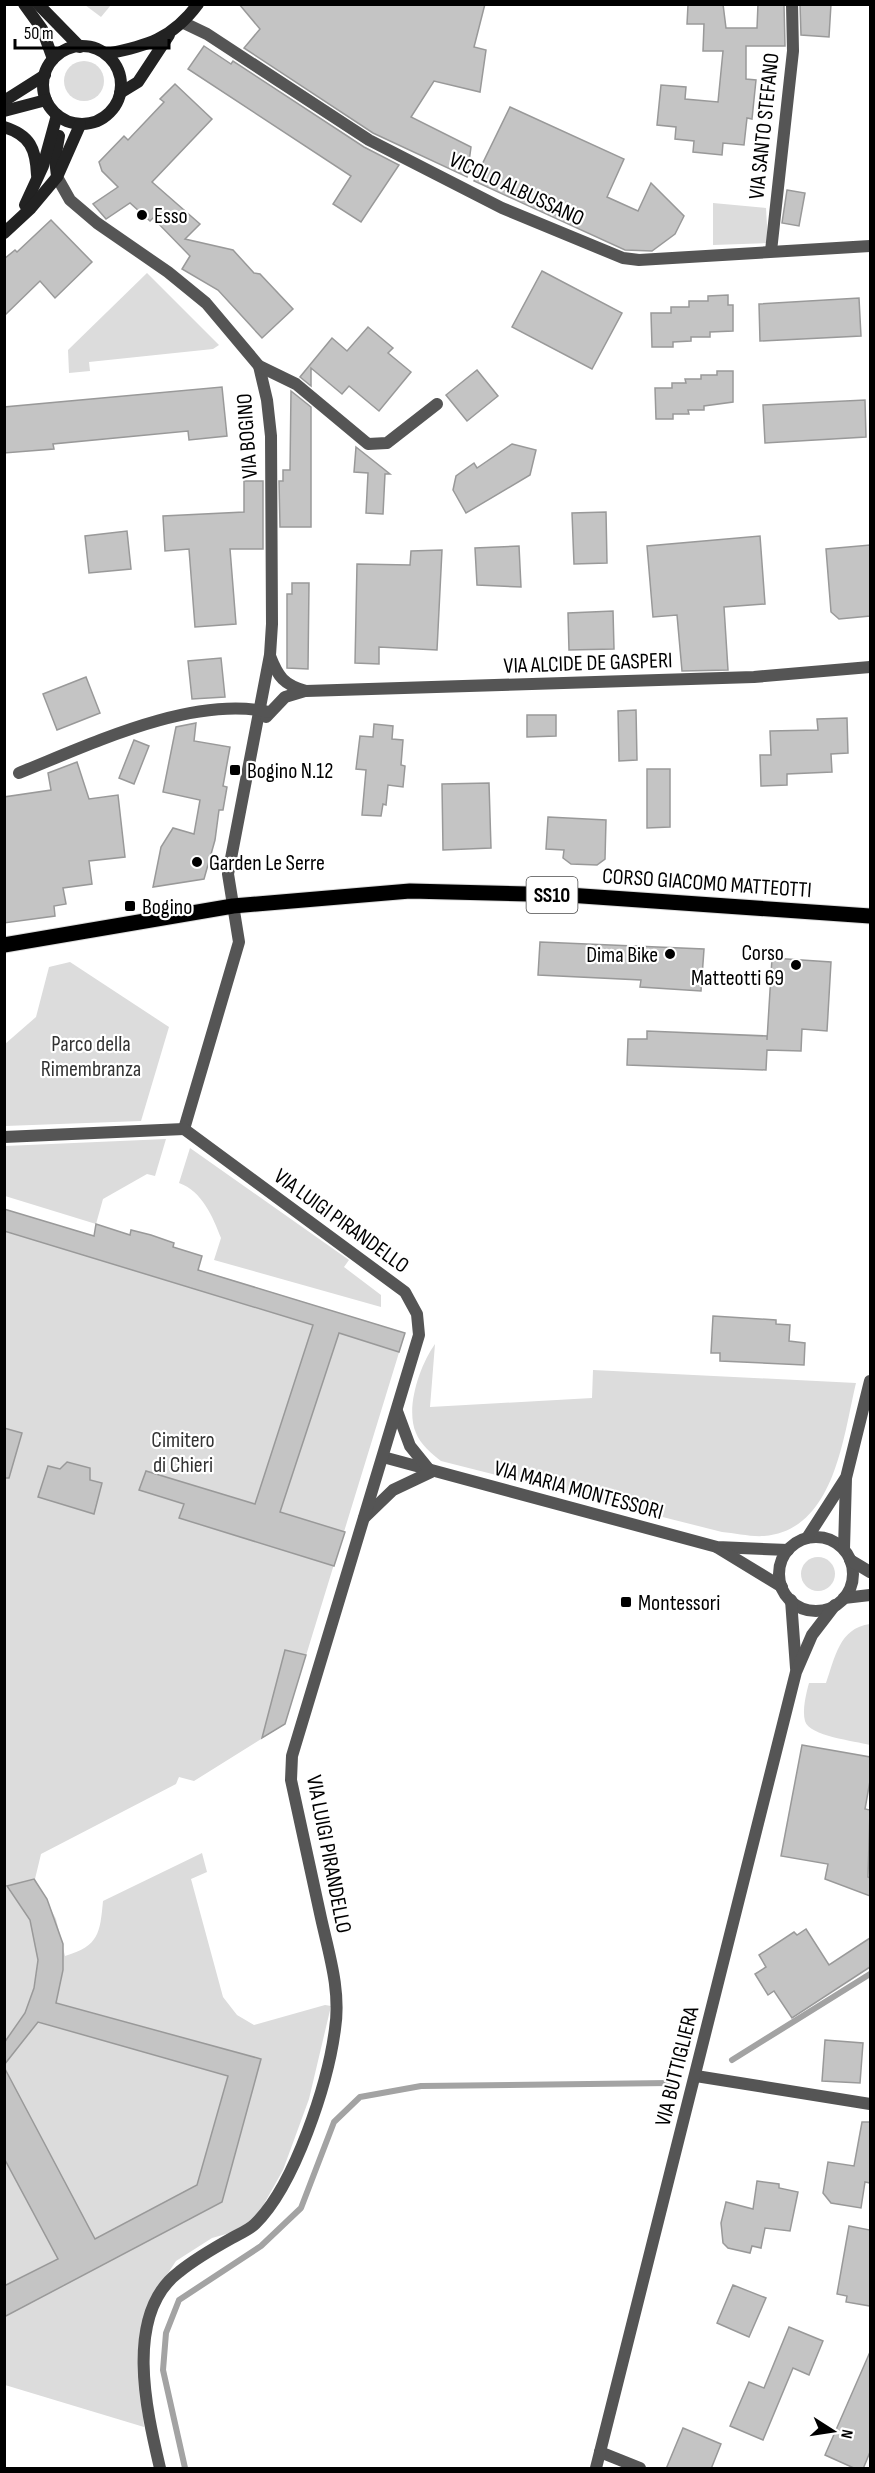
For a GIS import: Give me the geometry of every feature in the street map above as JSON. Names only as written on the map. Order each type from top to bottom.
[{"type":"main road","name":"CORSO GIACOMO MATTEOTTI","points":[[4,945],[233,906],[410,891],[568,895],[870,916]]},
{"type":"street","points":[[24,4],[42,29],[53,59]]},
{"type":"street","points":[[38,4],[80,46]]},
{"type":"street","points":[[120,93],[138,82],[169,35],[184,23],[198,4]]},
{"type":"street","name":"VIA SANTO STEFANO","points":[[771,251],[793,51],[792,4]]},
{"type":"street","name":"VICOLO ALBUSSANO","points":[[184,23],[207,34],[369,140],[502,208],[623,258],[639,260],[870,246]]},
{"type":"street","points":[[106,54],[129,50],[169,35]]},
{"type":"street","points":[[80,46],[94,48],[106,54],[115,65],[121,79],[120,93],[112,110],[98,121],[80,125],[61,118],[46,100],[43,85],[53,59],[67,50],[80,46]]},
{"type":"street","points":[[4,101],[45,75]]},
{"type":"street","points":[[4,111],[46,100]]},
{"type":"street","points":[[57,177],[55,159],[61,118]]},
{"type":"street","points":[[8,229],[32,195],[61,118]]},
{"type":"street","points":[[8,229],[31,208],[57,177],[80,125]]},
{"type":"street","points":[[4,127],[17,131],[30,140],[36,155],[37,181]]},
{"type":"street","name":"VIA BOGINO","points":[[57,177],[70,200],[89,217],[168,272],[206,303],[259,366],[267,400],[271,436],[272,624],[263,710]]},
{"type":"street","points":[[259,366],[296,384],[368,444],[387,443],[437,404]]},
{"type":"street","name":"VIA ALCIDE DE GASPERI","points":[[270,655],[278,677],[289,686],[306,691]]},
{"type":"street","name":"VIA ALCIDE DE GASPERI","points":[[233,906],[228,874],[252,744],[263,710],[285,697],[306,691],[754,677],[870,667]]},
{"type":"street","points":[[19,773],[124,730],[158,720],[216,711],[263,710]]},
{"type":"street","points":[[4,1137],[184,1129],[239,942],[233,906]]},
{"type":"street","name":"VIA LUIGI PIRANDELLO","points":[[160,2469],[147,2415],[142,2365],[148,2324],[160,2292],[176,2273],[255,2224],[276,2195],[297,2157],[321,2092],[335,2029],[337,1992],[291,1780],[291,1764],[298,1728],[419,1335],[417,1314],[405,1292],[184,1129]]},
{"type":"street","points":[[843,1549],[846,1478],[870,1381]]},
{"type":"street","points":[[363,1519],[393,1490],[431,1472],[410,1446],[396,1410]]},
{"type":"street","name":"VIA MARIA MONTESSORI","points":[[383,1457],[431,1472],[717,1547],[788,1550]]},
{"type":"street","points":[[846,1478],[807,1538],[788,1550],[780,1568],[782,1587],[791,1600],[812,1610],[870,1595]]},
{"type":"street","points":[[807,1538],[827,1538],[843,1549],[850,1560],[870,1572]]},
{"type":"street","name":"VIA MARIA MONTESSORI","points":[[717,1547],[782,1587]]},
{"type":"street","points":[[840,1602],[852,1580],[850,1560]]},
{"type":"street","name":"VIA BUTTIGLIERA","points":[[791,1600],[796,1672]]},
{"type":"street","name":"VIA BUTTIGLIERA","points":[[596,2469],[796,1672],[813,1635],[840,1602]]},
{"type":"street","points":[[696,2076],[870,2104]]},
{"type":"street","points":[[600,2452],[640,2469]]},
{"type":"green space","points":[[85,5],[111,5],[101,17]]},
{"type":"green space","points":[[84,61],[98,67],[104,81],[98,95],[84,101],[70,95],[64,81],[70,67]]},
{"type":"green space","points":[[713,203],[766,208],[768,243],[713,245]]},
{"type":"green space","points":[[147,273],[219,345],[213,349],[89,362],[90,371],[69,373],[68,350]]},
{"type":"green space","name":"Parco della Rimembranza","points":[[70,962],[169,1027],[141,1121],[5,1126],[5,1044],[36,1017],[49,967]]},
{"type":"green space","points":[[166,1139],[155,1176],[147,1174],[103,1199],[96,1224],[5,1196],[5,1146]]},
{"type":"green space","points":[[190,1148],[349,1260],[344,1267],[381,1295],[381,1307],[214,1260],[221,1238],[214,1222],[200,1198],[179,1183]]},
{"type":"green space","name":"Cimitero di Chieri","points":[[4,1210],[405,1333],[285,1724],[194,1781],[179,1777],[176,1784],[41,1854],[35,1879],[56,1919],[65,1956],[85,1948],[96,1937],[101,1922],[103,1901],[202,1853],[207,1872],[191,1879],[223,1997],[237,2015],[254,2025],[325,2005],[331,2006],[309,2099],[283,2170],[251,2227],[212,2238],[176,2261],[153,2296],[138,2364],[144,2427],[5,2385]]},
{"type":"green space","points":[[435,1344],[430,1407],[592,1398],[593,1370],[856,1383],[840,1454],[832,1478],[821,1499],[806,1517],[788,1530],[754,1536],[722,1532],[441,1461],[418,1437],[412,1412],[419,1375]]},
{"type":"green space","points":[[818,1557],[830,1562],[835,1574],[830,1586],[818,1591],[806,1586],[801,1574],[806,1562]]},
{"type":"green space","points":[[870,1624],[870,1745],[815,1731],[805,1721],[804,1712],[809,1683],[826,1683],[836,1654],[845,1638],[851,1631]]},
{"type":"building","points":[[239,4],[485,4],[474,47],[486,50],[480,92],[434,81],[411,117],[471,147],[467,177],[373,133],[244,48],[260,29]]},
{"type":"building","points":[[723,4],[726,28],[757,28],[758,4],[784,4],[785,46],[746,46],[746,79],[756,80],[752,119],[747,118],[744,145],[723,143],[722,155],[693,152],[694,141],[675,139],[676,127],[657,125],[661,85],[686,87],[685,99],[718,102],[723,51],[703,51],[704,24],[687,24],[688,5]]},
{"type":"building","points":[[800,4],[831,4],[829,37],[801,35]]},
{"type":"building","points":[[204,46],[231,64],[233,61],[364,147],[399,165],[361,222],[333,204],[351,176],[188,69]]},
{"type":"building","points":[[175,84],[212,119],[152,182],[200,224],[185,239],[233,250],[254,273],[260,274],[293,309],[262,338],[218,290],[182,269],[190,256],[153,218],[150,221],[130,203],[106,219],[93,204],[118,187],[102,171],[99,162],[124,136],[128,140],[164,102],[160,99]]},
{"type":"building","points":[[510,107],[624,159],[607,197],[638,211],[651,183],[684,216],[675,234],[652,251],[625,250],[474,181]]},
{"type":"building","points":[[787,190],[805,193],[799,226],[782,223]]},
{"type":"building","points":[[51,220],[92,262],[55,298],[40,281],[4,316],[4,259],[15,250],[17,252]]},
{"type":"building","points":[[542,271],[622,313],[592,369],[512,327]]},
{"type":"building","points":[[728,295],[728,305],[733,305],[733,331],[710,332],[710,337],[691,337],[691,341],[673,342],[673,347],[652,347],[651,313],[671,313],[671,307],[689,307],[689,301],[708,301],[708,296]]},
{"type":"building","points":[[859,298],[861,336],[760,341],[759,304]]},
{"type":"building","points":[[368,327],[393,348],[388,353],[411,372],[379,411],[349,386],[342,394],[311,368],[311,386],[300,377],[332,338],[347,351]]},
{"type":"building","points":[[477,370],[498,396],[467,421],[446,395]]},
{"type":"building","points":[[717,371],[733,371],[733,402],[704,406],[704,410],[688,410],[689,414],[673,414],[673,419],[656,419],[655,388],[672,388],[672,383],[686,383],[685,379],[701,379],[701,375],[717,375]]},
{"type":"building","points":[[222,387],[227,436],[189,440],[188,431],[53,444],[54,449],[4,453],[4,407]]},
{"type":"building","points":[[291,391],[311,407],[311,527],[280,527],[279,481],[283,481],[283,470],[290,470]]},
{"type":"building","points":[[865,400],[866,437],[765,443],[763,405]]},
{"type":"building","points":[[512,444],[536,450],[530,475],[466,513],[453,490],[456,476],[474,463],[477,468]]},
{"type":"building","points":[[356,447],[390,474],[385,474],[383,514],[366,513],[368,473],[354,472]]},
{"type":"building","points":[[244,481],[263,481],[263,549],[230,549],[236,624],[195,627],[189,549],[165,551],[163,516],[244,512]]},
{"type":"building","points":[[606,512],[607,563],[574,564],[572,513]]},
{"type":"building","points":[[127,531],[131,569],[89,573],[85,536]]},
{"type":"building","points":[[760,536],[765,604],[724,607],[728,670],[682,671],[677,615],[653,617],[647,546]]},
{"type":"building","points":[[870,545],[870,616],[839,619],[831,612],[826,549]]},
{"type":"building","points":[[519,546],[521,587],[477,585],[475,548]]},
{"type":"building","points":[[442,550],[437,650],[379,647],[379,664],[355,663],[357,564],[410,565],[411,551]]},
{"type":"building","points":[[292,583],[309,583],[308,669],[287,668],[287,594],[292,594]]},
{"type":"building","points":[[613,611],[614,649],[569,650],[568,613]]},
{"type":"building","points":[[221,658],[225,697],[192,699],[188,661]]},
{"type":"building","points":[[86,677],[100,713],[57,730],[43,694]]},
{"type":"building","points":[[636,710],[637,760],[619,761],[618,711]]},
{"type":"building","points":[[527,715],[556,715],[556,736],[527,737]]},
{"type":"building","points":[[847,718],[848,753],[831,754],[832,772],[787,774],[787,785],[761,786],[760,755],[771,755],[770,731],[818,730],[817,719]]},
{"type":"building","points":[[196,723],[194,741],[230,747],[223,786],[227,787],[223,810],[219,810],[215,840],[204,879],[153,887],[161,847],[173,828],[194,834],[200,800],[163,792],[176,727]]},
{"type":"building","points":[[374,724],[393,726],[392,739],[403,740],[401,765],[405,766],[403,787],[388,785],[386,805],[383,804],[381,816],[362,815],[366,770],[356,769],[360,736],[373,737]]},
{"type":"building","points":[[134,740],[149,746],[134,784],[119,778]]},
{"type":"building","points":[[77,762],[89,799],[118,795],[125,857],[89,861],[92,884],[63,888],[66,904],[54,906],[55,916],[4,923],[4,797],[51,790],[48,773]]},
{"type":"building","points":[[647,769],[670,769],[670,827],[647,828]]},
{"type":"building","points":[[489,783],[491,848],[443,850],[442,784]]},
{"type":"building","points":[[548,817],[606,820],[605,859],[597,865],[571,864],[563,858],[564,850],[546,849]]},
{"type":"building","points":[[540,942],[704,949],[701,991],[640,987],[641,980],[538,975]]},
{"type":"building","points":[[772,958],[831,962],[827,1031],[802,1029],[801,1051],[767,1050],[766,1070],[627,1065],[628,1039],[647,1039],[647,1031],[767,1036],[767,1040]]},
{"type":"building","points":[[4,1209],[94,1236],[96,1224],[130,1235],[131,1230],[151,1235],[174,1243],[173,1247],[202,1256],[198,1270],[405,1333],[399,1352],[339,1333],[280,1512],[345,1532],[334,1566],[179,1518],[184,1504],[139,1490],[146,1471],[255,1504],[313,1325],[4,1231]]},
{"type":"building","points":[[713,1316],[776,1320],[776,1324],[790,1325],[789,1341],[805,1343],[804,1365],[720,1361],[720,1353],[711,1353]]},
{"type":"building","points":[[4,1428],[22,1433],[9,1478],[4,1478]]},
{"type":"building","points":[[67,1462],[90,1468],[90,1480],[102,1483],[94,1514],[38,1497],[48,1466],[60,1469]]},
{"type":"building","points":[[285,1650],[306,1655],[285,1724],[262,1738]]},
{"type":"building","points":[[802,1745],[870,1757],[870,1781],[865,1809],[870,1810],[868,1877],[870,1878],[870,1896],[825,1879],[828,1864],[781,1856]]},
{"type":"building","points":[[34,1879],[47,1899],[63,1944],[63,1970],[56,2003],[261,2059],[222,2202],[4,2317],[4,2286],[58,2259],[4,2158],[4,2067],[95,2239],[197,2185],[228,2076],[38,2022],[4,2065],[4,2043],[25,2013],[34,1988],[38,1960],[30,1920],[7,1886]]},
{"type":"building","points":[[806,1929],[829,1965],[870,1938],[870,1967],[792,2018],[774,1991],[768,1995],[755,1974],[766,1967],[759,1955],[794,1932],[797,1935]]},
{"type":"building","points":[[825,2040],[863,2043],[860,2083],[822,2081]]},
{"type":"building","points":[[862,2122],[870,2122],[870,2183],[865,2182],[861,2208],[831,2203],[823,2193],[828,2162],[854,2166]]},
{"type":"building","points":[[757,2181],[779,2184],[779,2188],[798,2192],[790,2231],[765,2228],[761,2248],[752,2246],[750,2253],[728,2248],[723,2243],[721,2223],[726,2202],[753,2209]]},
{"type":"building","points":[[849,2226],[870,2230],[870,2306],[846,2302],[847,2296],[837,2294]]},
{"type":"building","points":[[733,2285],[766,2298],[749,2337],[717,2323]]},
{"type":"building","points":[[789,2327],[823,2341],[809,2375],[793,2368],[763,2440],[730,2426],[749,2382],[764,2388]]},
{"type":"building","points":[[870,2352],[870,2452],[863,2469],[856,2469],[825,2455]]},
{"type":"building","points":[[683,2428],[721,2444],[711,2469],[666,2469]]},
{"type":"waterway","points":[[732,2060],[870,1974]]},
{"type":"waterway","points":[[185,2468],[163,2370],[166,2333],[179,2300],[261,2246],[301,2208],[334,2122],[360,2097],[421,2086],[670,2083]]},
{"type":"place","name":"Esso","points":[[142,215]]},
{"type":"place","name":"Bogino N.12","points":[[235,770]]},
{"type":"place","name":"Garden Le Serre","points":[[197,862]]},
{"type":"place","name":"Bogino","points":[[130,906]]},
{"type":"place","name":"Dima Bike","points":[[670,954]]},
{"type":"place","name":"Corso Matteotti 69","points":[[796,965]]},
{"type":"place","name":"Montessori","points":[[626,1602]]}]
